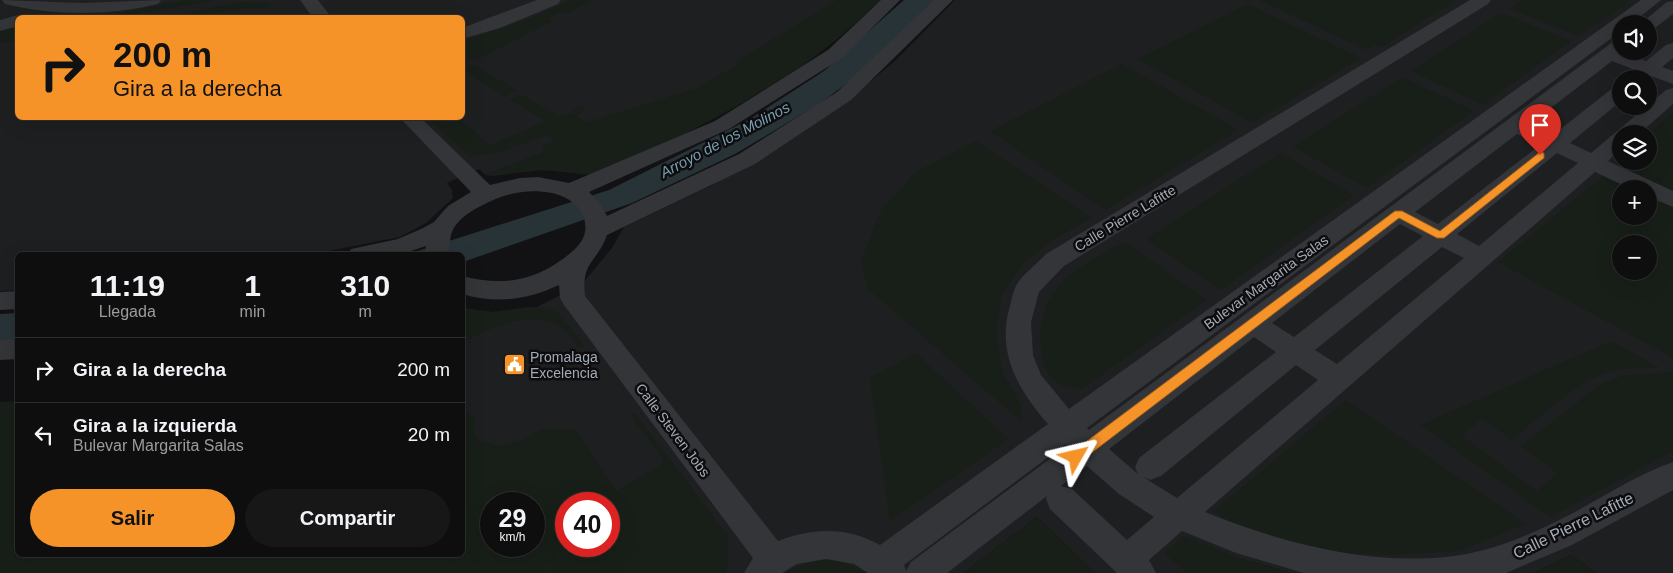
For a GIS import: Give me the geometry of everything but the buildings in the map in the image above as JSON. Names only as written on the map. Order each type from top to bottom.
[{"type":"street","points":[[11,0],[51,8],[109,7],[152,0]]},
{"type":"street","points":[[33,15],[68,0]]},
{"type":"street","points":[[309,0],[321,15]]},
{"type":"street","points":[[465,33],[494,24],[552,0]]},
{"type":"street","points":[[569,191],[596,181],[722,125],[835,54],[891,0]]},
{"type":"street","points":[[597,230],[748,159],[844,96],[944,0]]},
{"type":"street","name":"Calle Pierre Lafitte","points":[[1482,0],[1055,260],[1027,289],[1018,322],[1020,355],[1029,379],[1040,396],[1087,448],[1130,485],[1178,515],[1236,539],[1328,565],[1388,572],[1446,572],[1498,561],[1562,535],[1673,475]]},
{"type":"street","name":"Bulevar Margarita Salas","points":[[885,568],[1068,425],[1652,0]]},
{"type":"street","points":[[1657,18],[1673,6]]},
{"type":"street","points":[[0,26],[15,21]]},
{"type":"street","points":[[1648,70],[1673,50]]},
{"type":"street","name":"Bulevar Margarita Salas","points":[[922,573],[1612,52]]},
{"type":"street","points":[[1628,60],[1639,70]]},
{"type":"street","points":[[1657,76],[1673,78]]},
{"type":"street","points":[[1637,125],[1673,94]]},
{"type":"street","points":[[1150,467],[1612,98]]},
{"type":"street","points":[[412,120],[486,194]]},
{"type":"street","points":[[1515,125],[1673,200]]},
{"type":"street","points":[[1061,499],[1133,566],[1178,515],[1612,146]]},
{"type":"street","points":[[374,252],[403,246],[440,230],[452,214],[477,197],[506,187],[539,184],[569,191],[585,199],[594,211],[597,230],[592,245],[577,261],[556,277],[526,288]]},
{"type":"street","points":[[1398,213],[1481,257]]},
{"type":"street","points":[[437,252],[440,230]]},
{"type":"street","points":[[465,286],[481,291],[502,292],[526,288],[546,288],[573,298],[571,279],[577,261]]},
{"type":"street","name":"Calle Steven Jobs","points":[[573,298],[767,567]]},
{"type":"street","points":[[0,301],[15,300]]},
{"type":"street","points":[[1252,323],[1338,379]]},
{"type":"street","points":[[0,350],[15,349]]},
{"type":"street","points":[[767,567],[795,549],[830,544],[860,550],[885,568]]},
{"type":"shaded area","points":[[0,0],[854,0],[753,67],[485,175],[479,169],[447,183],[452,190],[453,198],[426,223],[400,237],[323,252],[15,252],[15,290],[0,291]]},
{"type":"shaded area","points":[[185,0],[216,0],[130,15],[113,15]]},
{"type":"shaded area","points":[[571,0],[592,0],[566,14],[562,12],[548,18],[552,21],[476,60],[465,59],[465,41],[535,16]]},
{"type":"shaded area","points":[[837,0],[881,0],[842,35],[801,67],[737,106],[683,135],[590,175],[543,170],[492,176],[485,175],[544,152],[542,146],[554,141],[551,136],[544,136],[498,153],[470,157],[431,120],[460,120],[490,145],[546,121],[510,100],[518,95],[524,96],[559,116],[575,114],[572,111],[580,106],[586,109],[577,115],[585,123],[697,88],[739,64],[736,62]]},
{"type":"shaded area","points":[[955,0],[1673,0],[1673,573],[1597,573],[1571,555],[1534,573],[1291,573],[1242,559],[1165,553],[1188,573],[1095,573],[1037,517],[963,573],[545,573],[538,557],[545,557],[545,492],[501,492],[465,426],[465,308],[492,312],[535,308],[582,284],[612,248],[624,227],[710,186],[786,143],[853,96],[896,60]]},
{"type":"shaded area","points":[[1259,0],[1456,0],[1382,47],[1375,44],[1367,50]]},
{"type":"shaded area","points":[[1522,0],[1630,0],[1579,36],[1509,8]]},
{"type":"shaded area","points":[[240,2],[271,3],[270,6],[263,8],[242,8],[206,15],[184,14]]},
{"type":"shaded area","points":[[1247,4],[1361,58],[1252,123],[1138,59]]},
{"type":"shaded area","points":[[1501,13],[1571,41],[1483,105],[1411,71]]},
{"type":"shaded area","points":[[15,25],[15,40],[0,43],[0,28]]},
{"type":"shaded area","points":[[1122,64],[1238,130],[1105,210],[990,131]]},
{"type":"shaded area","points":[[465,65],[474,65],[516,90],[505,97],[465,71]]},
{"type":"shaded area","points":[[1402,77],[1474,111],[1367,188],[1293,147]]},
{"type":"shaded area","points":[[1673,112],[1673,190],[1657,183],[1657,180],[1651,180],[1629,170],[1657,170],[1657,126]]},
{"type":"shaded area","points":[[976,141],[1092,218],[1054,239],[1023,263],[1002,295],[996,336],[1002,372],[1021,405],[1022,422],[868,289],[861,262],[880,212],[916,172]]},
{"type":"shaded area","points":[[1280,153],[1354,195],[1221,290],[1146,239]]},
{"type":"shaded area","points":[[1604,175],[1614,180],[1612,180],[1612,225],[1657,225],[1657,200],[1673,207],[1673,358],[1498,262]]},
{"type":"shaded area","points":[[1127,243],[1207,300],[1082,389],[1070,388],[1059,384],[1051,377],[1042,356],[1041,331],[1050,298],[1054,291],[1072,274],[1112,248]]},
{"type":"shaded area","points":[[529,307],[547,308],[557,312],[585,346],[578,348],[569,334],[557,325],[543,320],[512,322],[497,326],[469,340],[465,337],[465,308],[492,312]]},
{"type":"shaded area","points":[[1611,341],[1660,368],[1617,370],[1589,380],[1562,399],[1512,440],[1482,419],[1461,435],[1537,491],[1557,473],[1521,446],[1601,384],[1625,375],[1670,372],[1673,374],[1673,451],[1550,517],[1420,425]]},
{"type":"shaded area","points":[[916,353],[1009,439],[890,521],[870,378]]},
{"type":"shaded area","points":[[1346,400],[1526,524],[1458,551],[1389,555],[1326,552],[1256,534],[1213,512]]},
{"type":"shaded area","points":[[15,401],[15,557],[465,557],[465,411],[475,416],[473,429],[477,439],[498,446],[521,441],[542,429],[575,429],[617,491],[665,462],[631,416],[635,413],[728,536],[727,568],[725,573],[0,573],[0,402]]},
{"type":"shaded area","points":[[1037,517],[1095,573],[963,573]]},
{"type":"shaded area","points":[[1183,536],[1242,559],[1291,573],[1188,573],[1165,553]]},
{"type":"shaded area","points":[[1571,555],[1597,573],[1534,573]]},
{"type":"shaded area","points":[[839,561],[866,573],[784,573],[809,562]]},
{"type":"water","name":"Arroyo de los Molinos","points":[[904,0],[937,0],[862,72],[819,104],[735,154],[632,203],[465,261],[465,252],[414,252],[609,190],[750,119],[824,71]]},
{"type":"water","points":[[15,313],[15,344],[0,345],[0,314]]},
{"type":"place","name":"Promalaga Excelencia","points":[[514,365]]},
{"type":"route","points":[[1076,457],[1398,213],[1440,236],[1540,155]]}]
